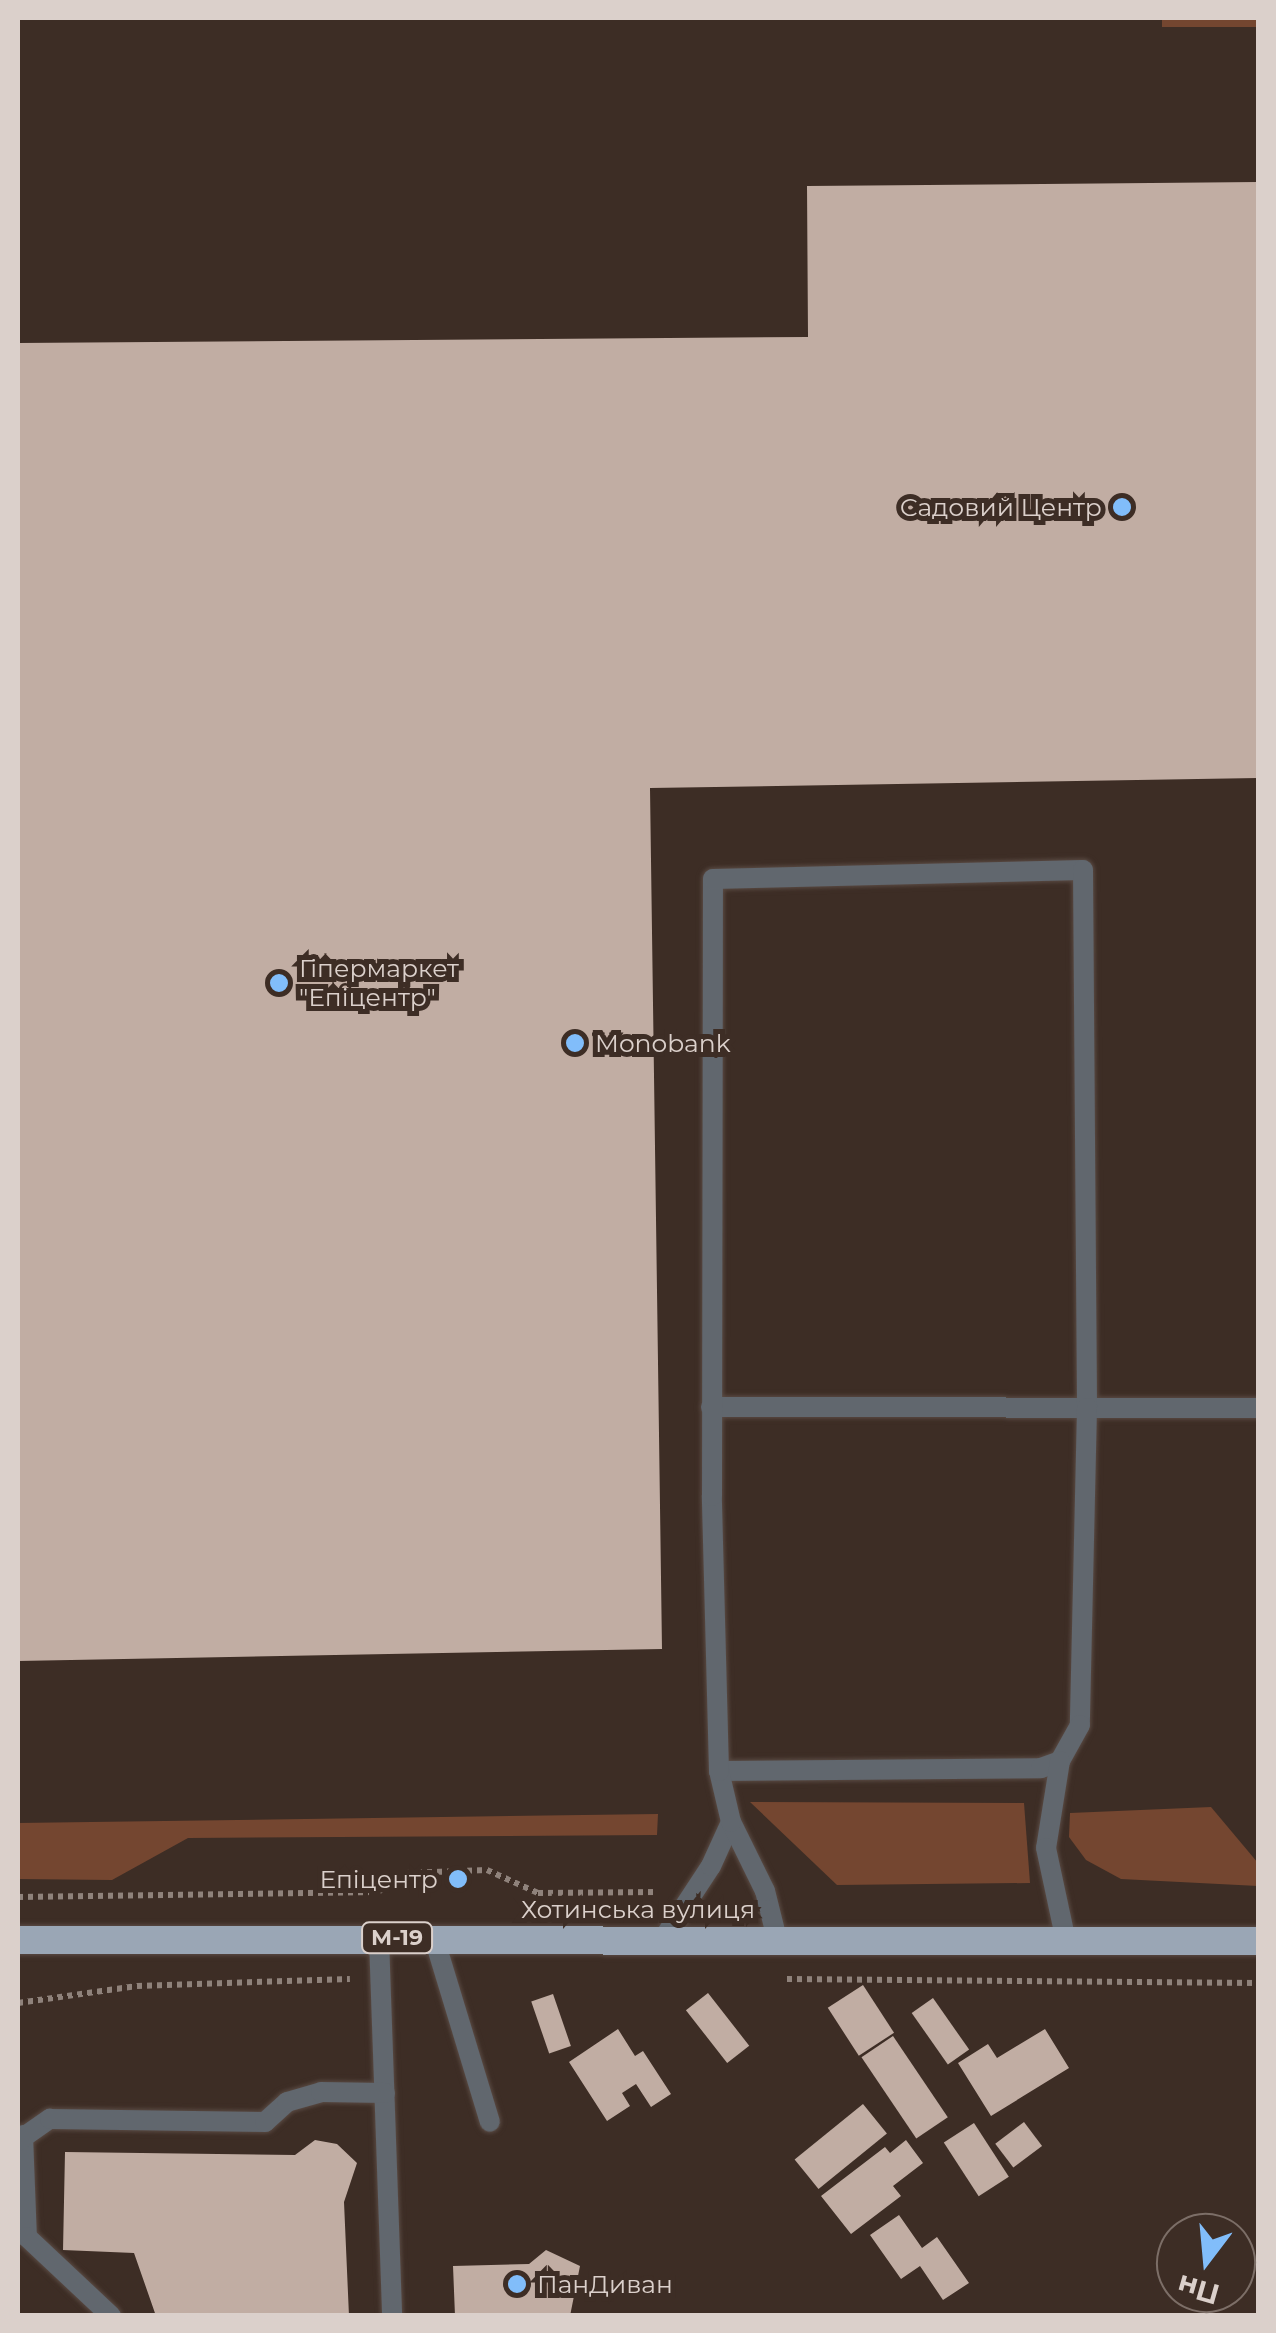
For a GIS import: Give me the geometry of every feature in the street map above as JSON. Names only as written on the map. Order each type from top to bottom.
[{"type":"highway","name":"Хотинська вулиця","points":[[18,1940],[1258,1941]]},
{"type":"lane","points":[[778,1939],[765,1891],[730,1822],[719,1771],[711,1407],[714,879],[1083,870],[1086,1408],[1080,1725],[1060,1761],[1046,1848],[1066,1941]]},
{"type":"lane","points":[[711,1407],[1258,1408]]},
{"type":"lane","points":[[719,1771],[1042,1768],[1060,1761]]},
{"type":"lane","points":[[662,1939],[694,1892],[730,1822]]},
{"type":"lane","points":[[379,1938],[392,2316]]},
{"type":"lane","points":[[434,1938],[490,2122]]},
{"type":"lane","points":[[111,2316],[28,2237],[20,2138],[50,2119],[265,2122],[287,2102],[321,2092],[384,2093]]},
{"type":"path","points":[[18,1897],[378,1892],[406,1872],[487,1870],[538,1893],[694,1892]]},
{"type":"path","points":[[18,2002],[137,1986],[380,1978]]},
{"type":"path","points":[[777,1979],[1258,1983]]},
{"type":"shaded area","points":[[1162,18],[1258,18],[1258,27],[1162,27]]},
{"type":"shaded area","points":[[750,1802],[1024,1803],[1030,1883],[837,1885]]},
{"type":"shaded area","points":[[1211,1807],[1258,1863],[1258,1886],[1121,1879],[1086,1860],[1069,1837],[1070,1813]]},
{"type":"shaded area","points":[[658,1814],[657,1835],[188,1838],[112,1880],[18,1879],[18,1823]]},
{"type":"building","points":[[1258,182],[1258,778],[650,788],[662,1649],[18,1661],[18,343],[808,337],[807,186]]},
{"type":"building","points":[[863,1985],[894,2033],[859,2056],[828,2008]]},
{"type":"building","points":[[708,1993],[749,2046],[727,2063],[686,2010]]},
{"type":"building","points":[[553,1994],[571,2046],[549,2053],[531,2001]]},
{"type":"building","points":[[933,1998],[969,2050],[948,2065],[912,2013]]},
{"type":"building","points":[[618,2029],[635,2056],[643,2051],[671,2094],[651,2107],[636,2084],[622,2093],[630,2106],[607,2121],[569,2062]]},
{"type":"building","points":[[1045,2029],[1069,2068],[991,2116],[958,2063],[988,2044],[997,2058]]},
{"type":"building","points":[[893,2036],[948,2117],[916,2138],[861,2057]]},
{"type":"building","points":[[863,2104],[887,2134],[819,2189],[795,2159]]},
{"type":"building","points":[[1024,2122],[1042,2146],[1013,2168],[995,2144]]},
{"type":"building","points":[[974,2123],[1009,2177],[979,2196],[944,2143]]},
{"type":"building","points":[[315,2140],[337,2144],[357,2163],[344,2202],[349,2316],[156,2316],[134,2253],[63,2250],[65,2152],[295,2155]]},
{"type":"building","points":[[906,2140],[923,2163],[893,2186],[901,2196],[851,2234],[821,2196],[885,2147],[890,2153]]},
{"type":"building","points":[[899,2215],[922,2248],[937,2237],[969,2283],[943,2300],[920,2266],[901,2279],[870,2235]]},
{"type":"building","name":"ПанДиван","points":[[546,2250],[580,2266],[570,2316],[455,2316],[453,2266],[529,2264]]},
{"type":"place","name":"Садовий Центр","points":[[1122,507]]},
{"type":"place","name":"Гіпермаркет \"Епіцентр\"","points":[[279,983]]},
{"type":"place","name":"Monobank","points":[[575,1043]]},
{"type":"place","name":"Епіцентр","points":[[458,1879]]},
{"type":"place","name":"ПанДиван","points":[[517,2284]]}]
